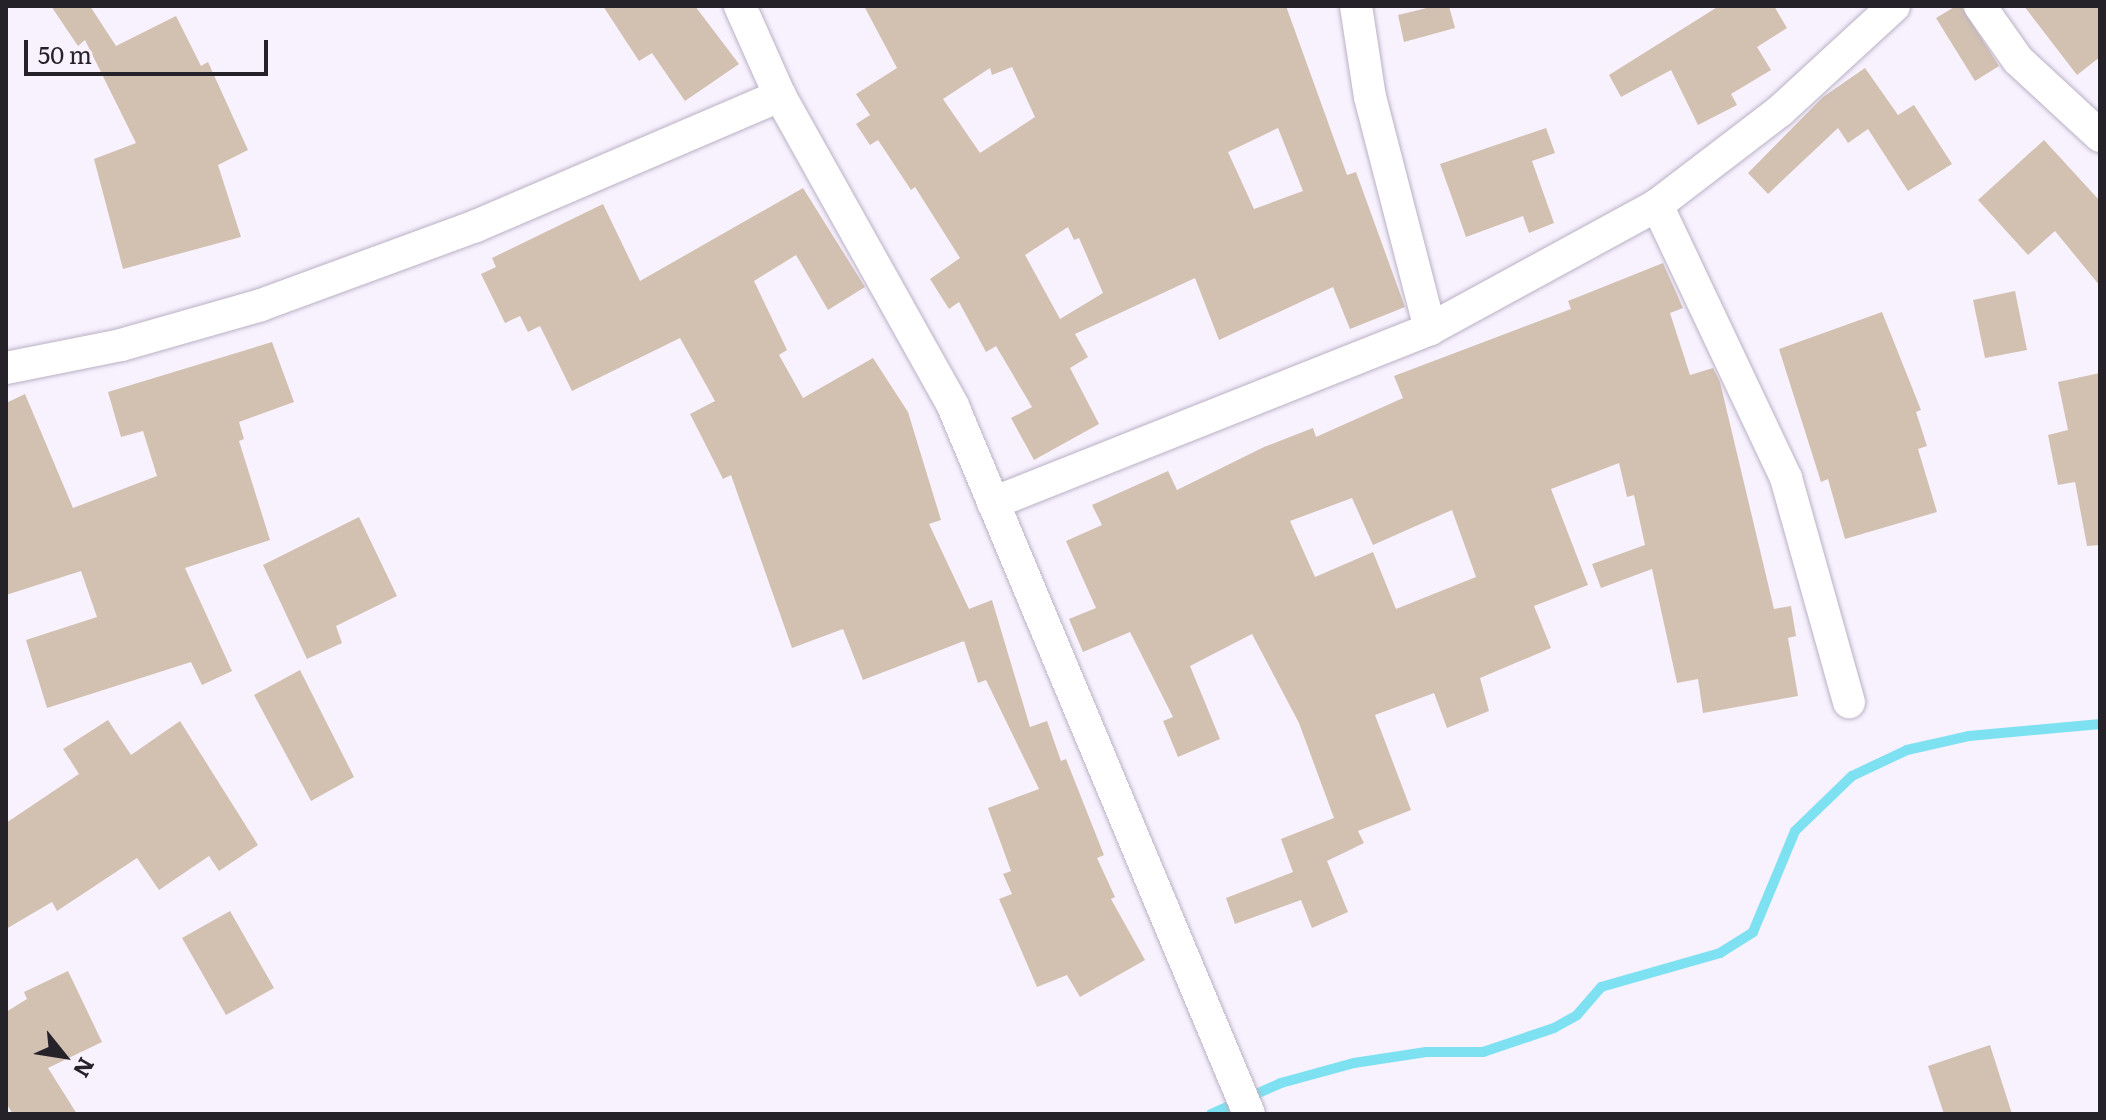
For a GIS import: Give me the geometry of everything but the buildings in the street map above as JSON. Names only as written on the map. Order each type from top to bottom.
[{"type":"street","points":[[740,6],[780,96],[953,406],[1249,1114]]},
{"type":"street","points":[[1356,6],[1370,97],[1430,329]]},
{"type":"street","points":[[1980,6],[2018,60],[2100,136]]},
{"type":"street","points":[[993,503],[1430,329],[1657,205],[1780,111],[1882,9]]},
{"type":"street","points":[[6,368],[121,345],[261,305],[476,226],[780,96]]},
{"type":"street","points":[[1657,205],[1786,478],[1849,702]]},
{"type":"waterway","points":[[1211,1114],[1281,1083],[1354,1063],[1426,1052],[1483,1052],[1554,1028],[1577,1015],[1601,987],[1720,953],[1753,932],[1795,831],[1852,776],[1907,750],[1969,736],[2100,724]]}]
